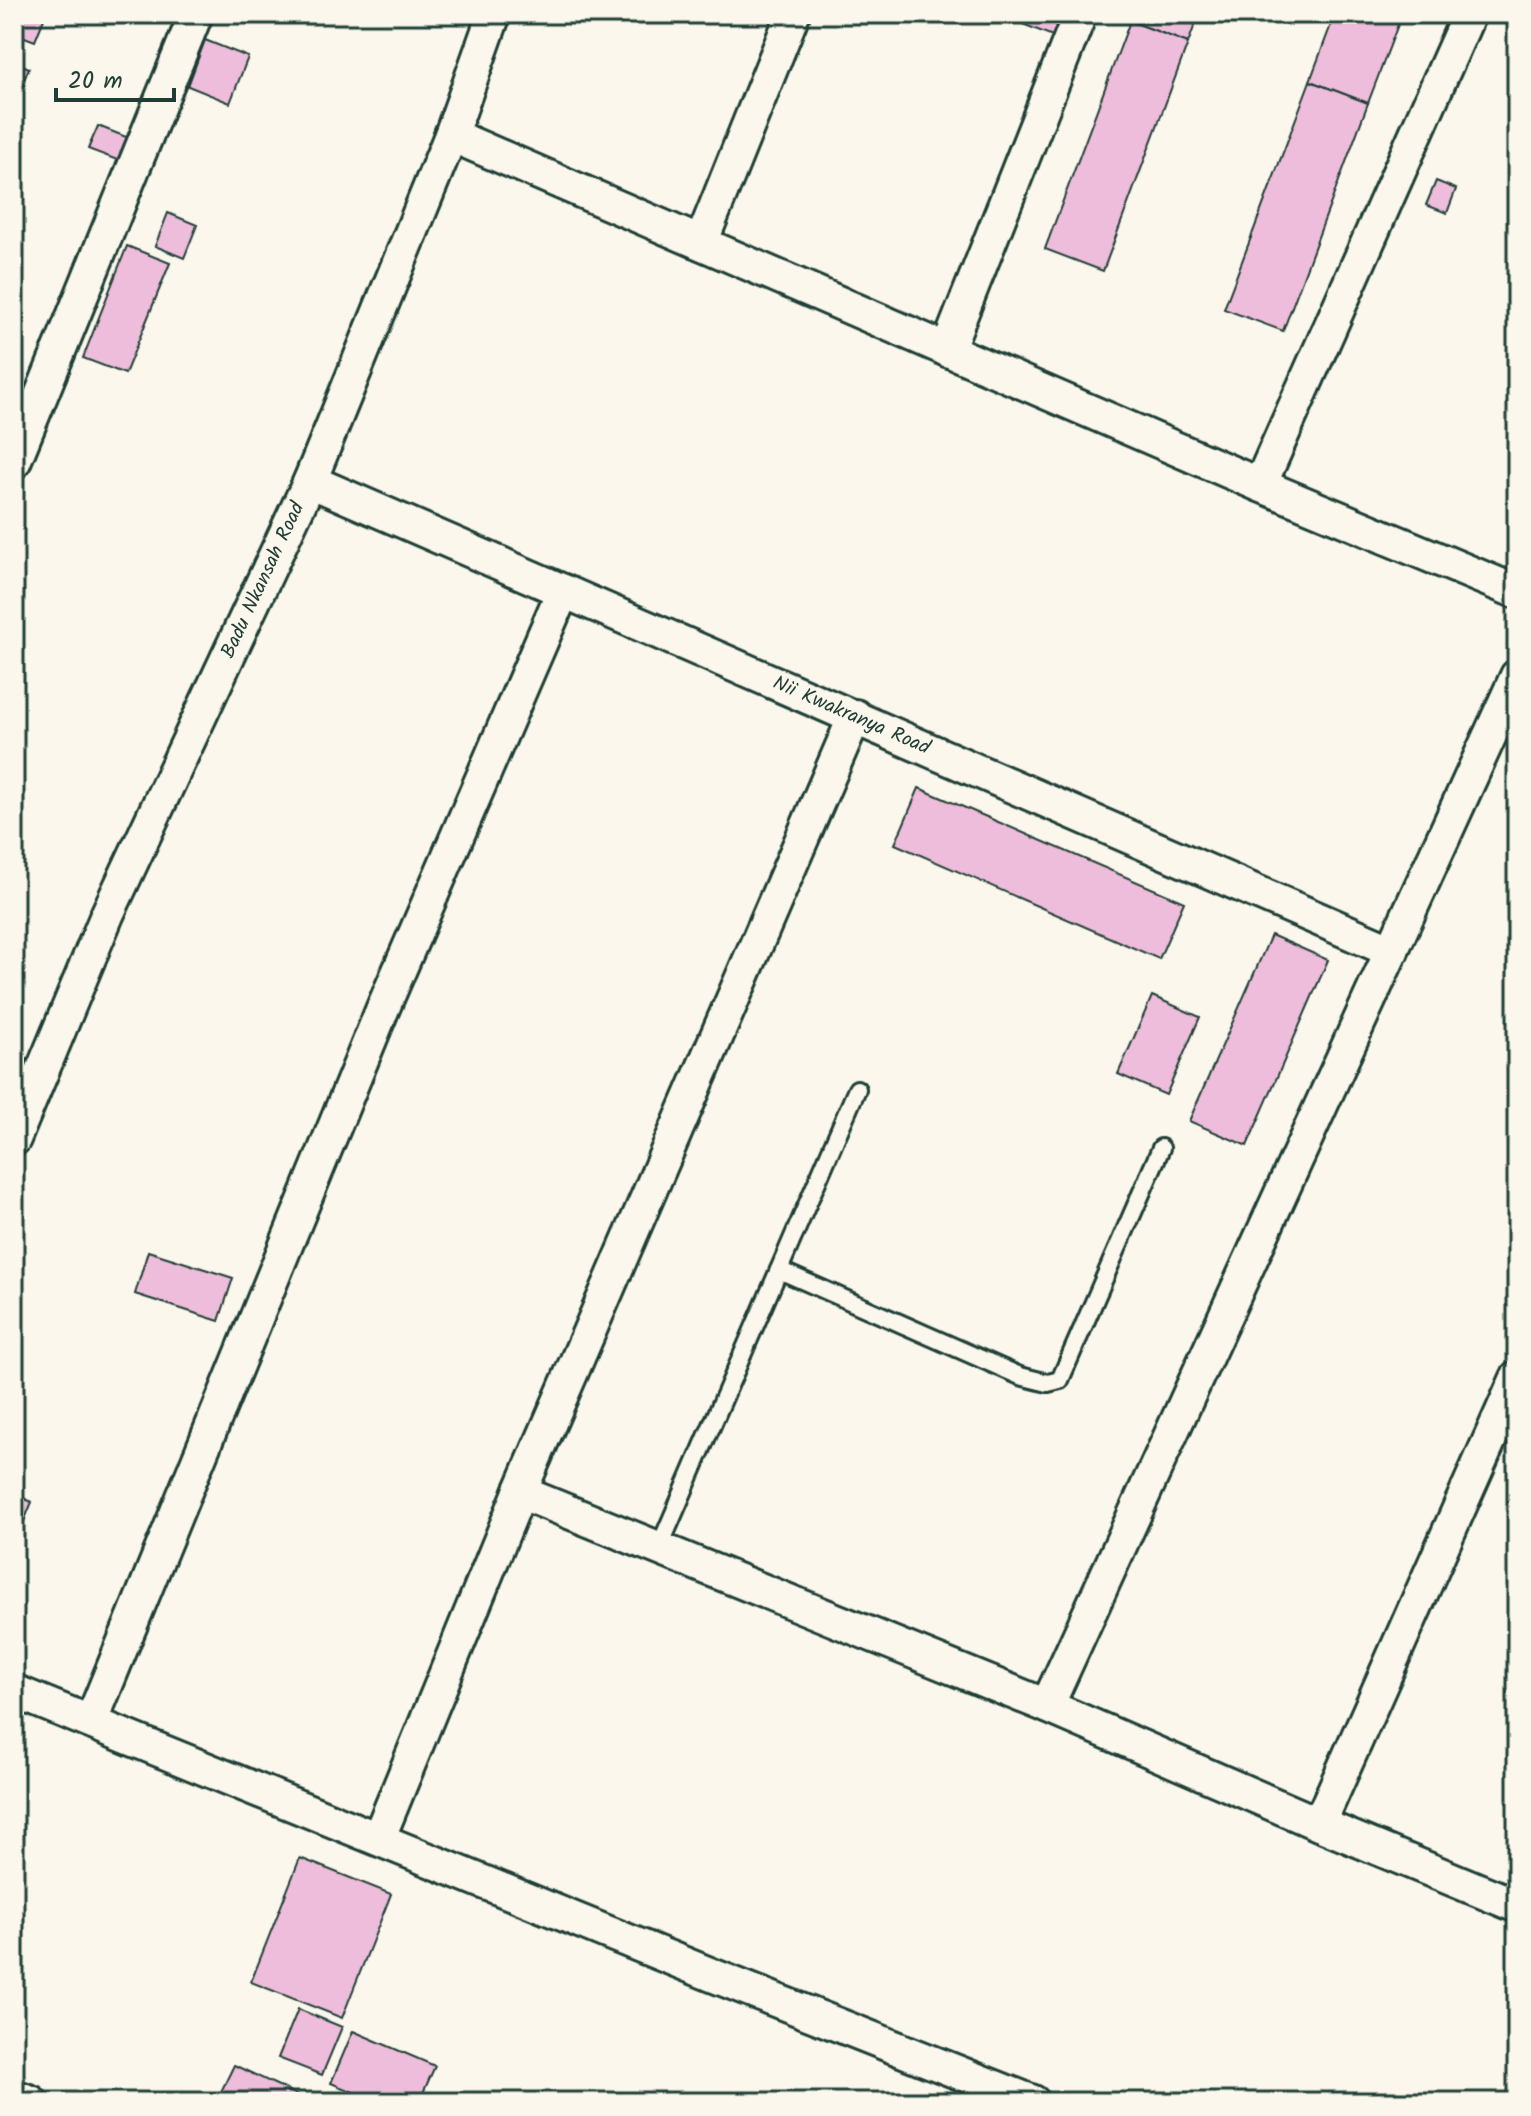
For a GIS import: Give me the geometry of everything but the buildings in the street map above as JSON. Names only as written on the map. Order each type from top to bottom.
[{"type":"street","points":[[14,462],[196,14]]},
{"type":"street","name":"Badu Nkansah Road","points":[[14,1139],[107,915],[310,481],[451,135],[494,14]]},
{"type":"street","points":[[701,243],[793,14]]},
{"type":"street","points":[[947,350],[1080,14]]},
{"type":"street","points":[[1260,485],[1469,14]]},
{"type":"street","points":[[451,135],[1260,485],[1517,592]]},
{"type":"street","name":"Nii Kwakranya Road","points":[[310,481],[1392,951]]},
{"type":"street","points":[[91,1722],[383,1008],[563,591]]},
{"type":"street","points":[[1047,1706],[1517,676]]},
{"type":"street","points":[[379,1837],[520,1492],[855,716]]},
{"type":"street","points":[[1319,1824],[1517,1378]]},
{"type":"street","points":[[520,1492],[1047,1706],[1517,1906]]},
{"type":"street","points":[[14,1691],[1033,2102]]},
{"type":"street","points":[[14,2096],[31,2102]]},
{"type":"lane","points":[[659,1548],[857,1089]]},
{"type":"lane","points":[[779,1270],[1020,1376],[1048,1383],[1060,1380],[1161,1148]]}]
